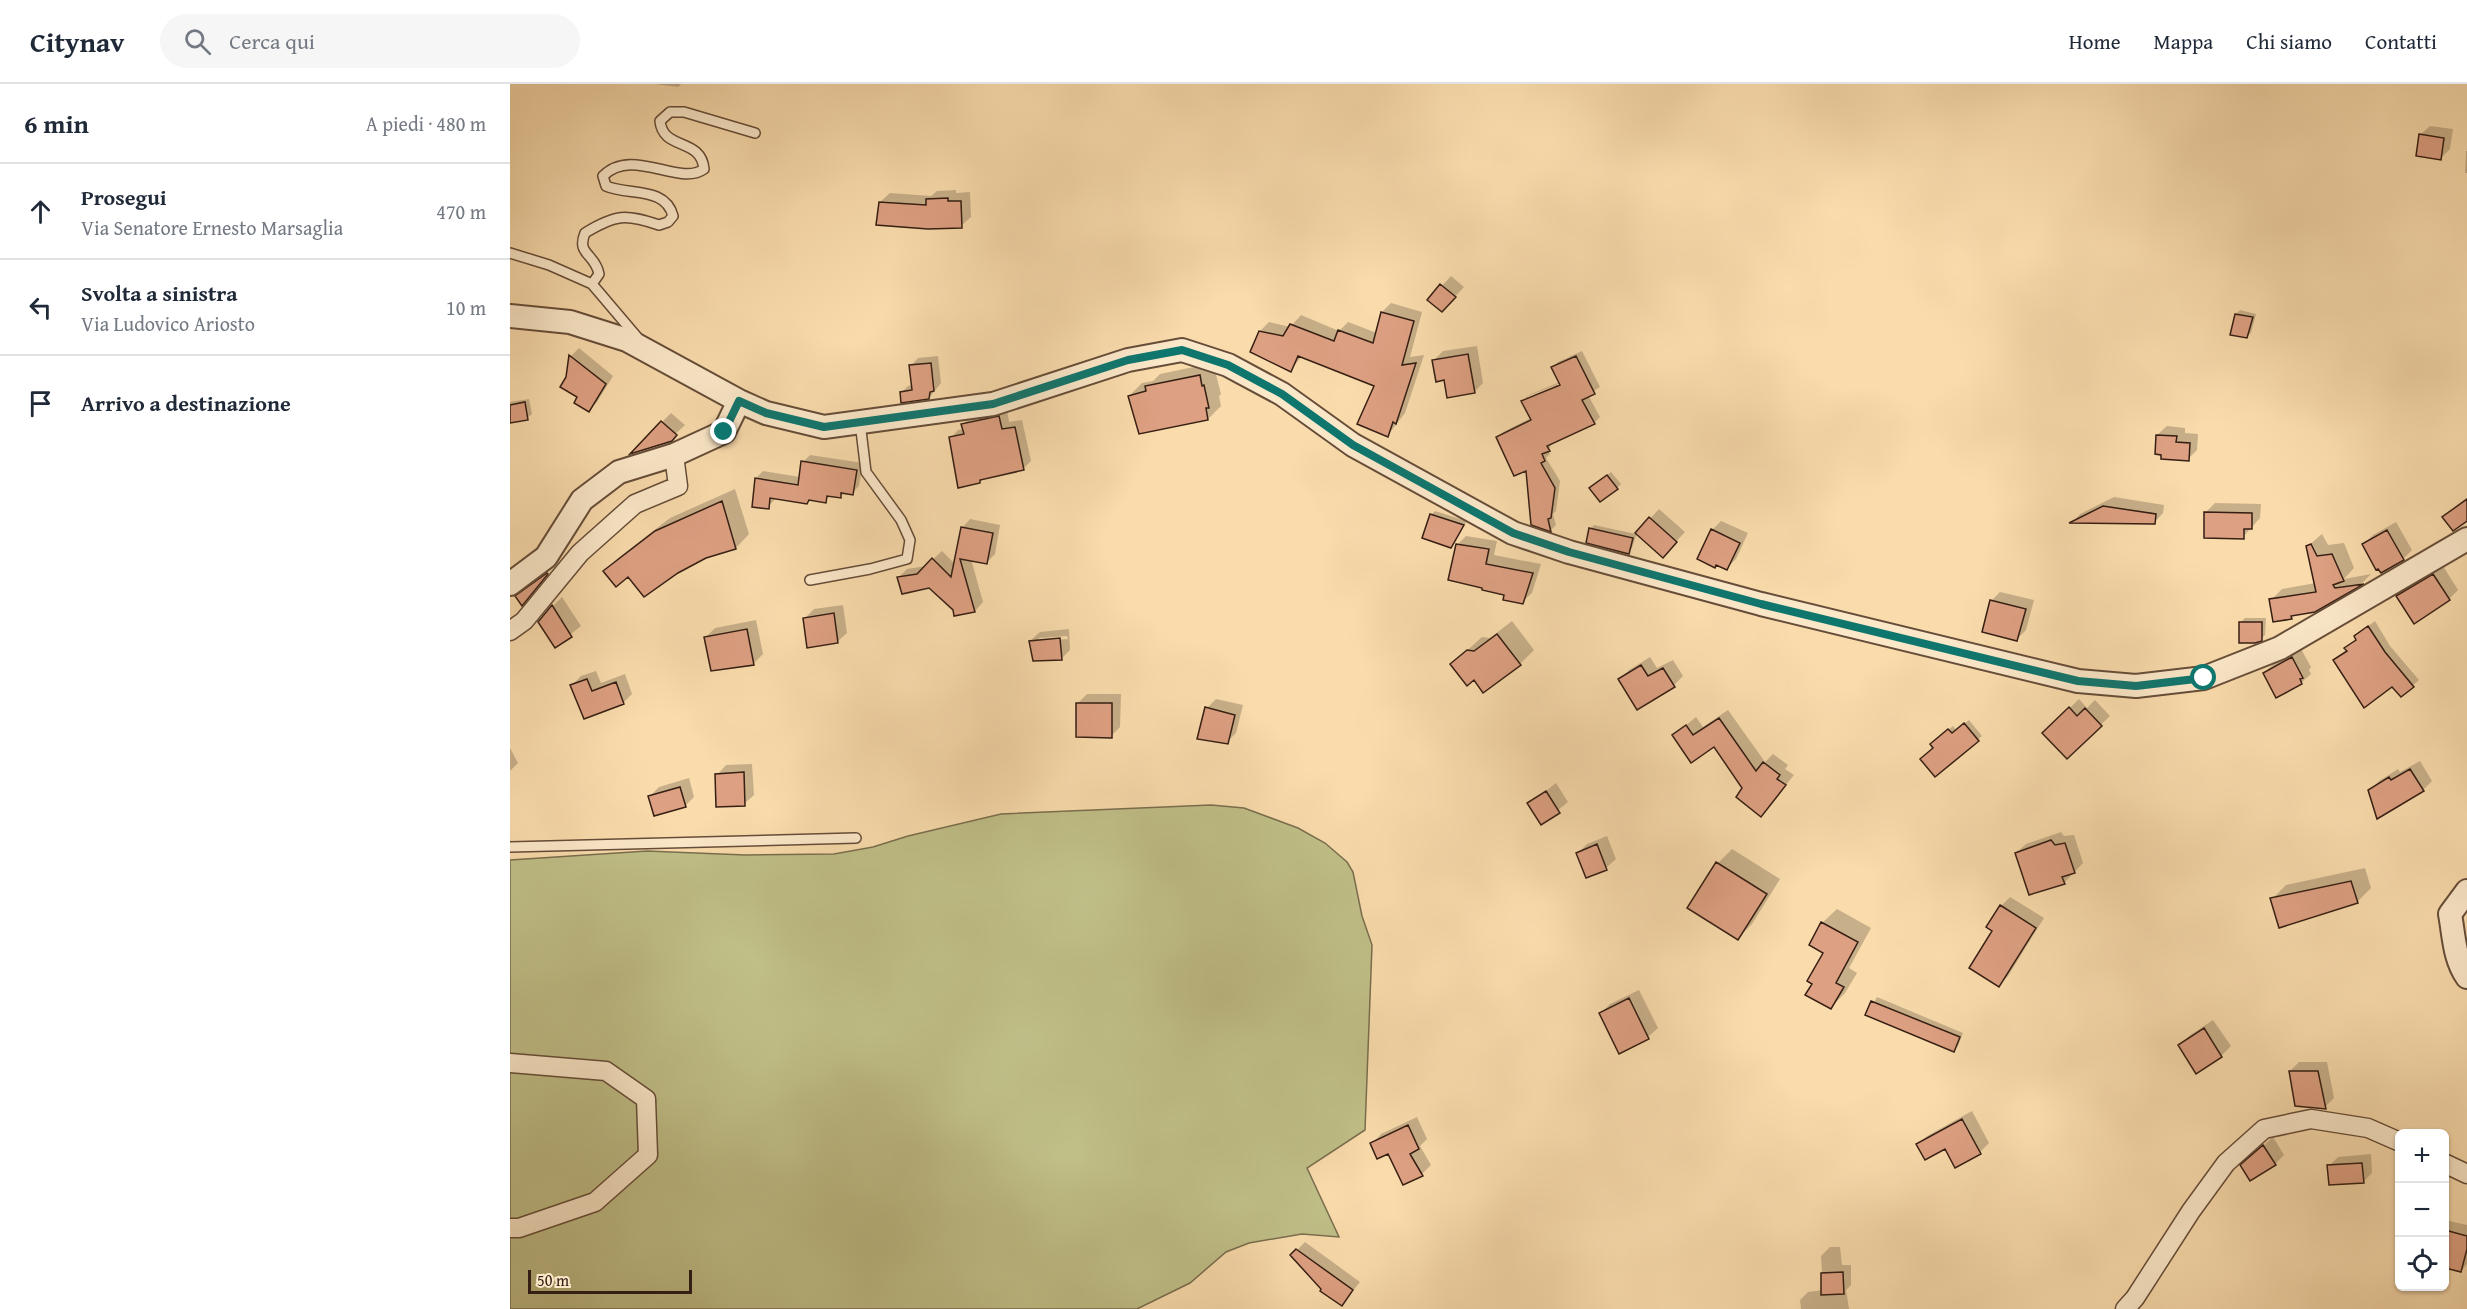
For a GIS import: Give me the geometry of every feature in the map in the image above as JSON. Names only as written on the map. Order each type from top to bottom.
[{"type":"street","points":[[510,316],[570,322],[627,340],[739,401],[766,413],[824,427],[993,404],[1128,360],[1182,350],[1228,365],[1282,394],[1353,445],[1513,533],[1569,552],[1761,604],[2078,681],[2136,686],[2204,678],[2280,648],[2467,539]]},
{"type":"street","points":[[510,584],[546,557],[582,500],[619,472],[674,455],[724,432],[739,401]]},
{"type":"street","points":[[510,631],[524,621],[579,553],[635,504],[678,486],[674,455]]},
{"type":"street","points":[[2467,891],[2450,914],[2456,955],[2460,967],[2467,976]]},
{"type":"street","points":[[510,1063],[606,1071],[646,1099],[648,1155],[595,1202],[510,1228]]},
{"type":"street","points":[[2125,1309],[2135,1298],[2191,1211],[2226,1163],[2264,1129],[2312,1119],[2368,1128],[2395,1140]]},
{"type":"street","points":[[2449,1165],[2467,1174]]},
{"type":"lane","points":[[592,284],[599,274],[597,263],[585,252],[582,242],[585,233],[618,216],[659,225],[668,222],[673,216],[670,206],[663,199],[649,193],[618,191],[606,186],[603,176],[611,167],[633,164],[687,173],[698,173],[704,169],[704,159],[697,151],[666,136],[661,129],[660,121],[670,112],[684,112],[755,134]]},
{"type":"lane","points":[[510,253],[549,265],[592,284],[648,351]]},
{"type":"lane","points":[[810,580],[870,569],[907,559],[910,540],[901,520],[866,472],[860,422]]},
{"type":"lane","points":[[510,847],[856,838]]},
{"type":"shaded area","points":[[1211,805],[1244,808],[1298,828],[1325,843],[1347,862],[1353,872],[1362,916],[1372,945],[1365,1130],[1307,1168],[1339,1237],[1302,1234],[1249,1243],[1226,1252],[1190,1283],[1137,1309],[510,1309],[510,860],[647,851],[745,855],[834,854],[873,847],[908,836],[1001,814]]},
{"type":"building","points":[[2419,134],[2444,138],[2441,160],[2416,156]]},
{"type":"building","points":[[948,198],[948,201],[961,201],[962,228],[928,229],[876,225],[879,202],[926,205],[926,199]]},
{"type":"building","points":[[1440,284],[1456,297],[1442,312],[1427,300]]},
{"type":"building","points":[[1381,312],[1414,321],[1402,365],[1416,363],[1396,424],[1393,422],[1388,437],[1357,424],[1374,386],[1298,356],[1291,372],[1250,352],[1259,331],[1283,336],[1290,324],[1334,341],[1338,330],[1373,343]]},
{"type":"building","points":[[2235,314],[2253,317],[2247,338],[2230,335]]},
{"type":"building","points":[[1468,354],[1475,393],[1447,398],[1444,380],[1436,382],[1432,360]]},
{"type":"building","points":[[569,355],[606,384],[589,412],[574,403],[577,397],[560,387],[566,377]]},
{"type":"building","points":[[1576,356],[1595,394],[1582,400],[1595,424],[1547,446],[1550,451],[1542,454],[1545,461],[1541,463],[1555,488],[1551,518],[1548,519],[1551,532],[1531,525],[1526,471],[1514,476],[1496,437],[1531,420],[1521,401],[1560,385],[1551,367]]},
{"type":"building","points":[[931,363],[934,391],[930,392],[929,399],[901,403],[900,392],[912,390],[909,365]]},
{"type":"building","points":[[1200,375],[1209,408],[1206,408],[1208,420],[1139,434],[1128,396],[1146,391],[1145,386]]},
{"type":"building","points":[[525,402],[528,420],[510,423],[510,405]]},
{"type":"building","points":[[999,416],[1002,429],[1015,427],[1024,470],[980,480],[980,483],[958,488],[949,437],[964,434],[961,424]]},
{"type":"building","points":[[661,421],[677,435],[672,441],[630,454]]},
{"type":"building","points":[[2156,435],[2177,436],[2176,442],[2190,443],[2189,461],[2161,459],[2161,455],[2155,454]]},
{"type":"building","points":[[801,461],[857,470],[853,495],[841,493],[841,498],[827,496],[826,503],[809,500],[807,504],[770,498],[769,509],[752,507],[755,478],[798,485]]},
{"type":"building","points":[[1607,475],[1618,489],[1600,502],[1589,488]]},
{"type":"building","points":[[2467,499],[2467,521],[2453,531],[2442,517]]},
{"type":"building","points":[[722,501],[736,549],[706,558],[678,573],[644,597],[628,577],[616,587],[603,571],[655,531]]},
{"type":"building","points":[[2103,506],[2156,514],[2155,524],[2069,523]]},
{"type":"building","points":[[2204,512],[2252,513],[2252,529],[2244,529],[2244,539],[2204,538]]},
{"type":"building","points":[[1430,514],[1464,525],[1451,548],[1422,538]]},
{"type":"building","points":[[1649,517],[1677,542],[1663,558],[1635,533]]},
{"type":"building","points":[[961,527],[993,533],[987,564],[960,559],[975,612],[954,616],[953,610],[929,588],[902,594],[897,577],[917,574],[932,558],[951,577]]},
{"type":"building","points":[[1589,528],[1633,538],[1629,554],[1586,543]]},
{"type":"building","points":[[1711,529],[1740,543],[1727,570],[1716,565],[1715,568],[1697,559]]},
{"type":"building","points":[[2387,530],[2404,560],[2381,573],[2378,569],[2376,570],[2362,544]]},
{"type":"building","points":[[1456,544],[1489,549],[1486,564],[1533,573],[1523,604],[1503,600],[1504,595],[1448,580]]},
{"type":"building","points":[[2311,544],[2317,556],[2332,554],[2344,581],[2333,585],[2335,588],[2364,584],[2315,612],[2273,622],[2269,599],[2316,592],[2306,546]]},
{"type":"building","points":[[548,574],[522,606],[515,596]]},
{"type":"building","points":[[2433,574],[2450,600],[2414,624],[2396,596]]},
{"type":"building","points":[[1990,600],[2026,609],[2017,641],[1982,632]]},
{"type":"building","points":[[552,605],[572,637],[555,648],[538,622]]},
{"type":"building","points":[[834,613],[838,643],[807,648],[803,618]]},
{"type":"building","points":[[2239,622],[2262,622],[2262,641],[2239,643]]},
{"type":"building","points":[[2368,626],[2385,652],[2414,687],[2401,697],[2392,687],[2364,708],[2333,660],[2347,651],[2344,648],[2356,640],[2354,636]]},
{"type":"building","points":[[747,629],[754,665],[711,671],[704,637]]},
{"type":"building","points":[[1497,634],[1521,665],[1483,693],[1474,680],[1467,686],[1450,664],[1467,650],[1474,651]]},
{"type":"building","points":[[1060,638],[1062,660],[1033,661],[1029,641]]},
{"type":"building","points":[[2292,657],[2303,678],[2300,679],[2302,684],[2276,698],[2263,673]]},
{"type":"building","points":[[1641,665],[1648,676],[1663,668],[1675,687],[1637,710],[1618,679]]},
{"type":"building","points":[[587,679],[592,691],[616,682],[624,704],[584,719],[570,685]]},
{"type":"building","points":[[1076,703],[1112,703],[1112,738],[1076,737]]},
{"type":"building","points":[[1205,707],[1235,715],[1228,744],[1197,739]]},
{"type":"building","points":[[2069,707],[2077,716],[2085,708],[2102,726],[2067,759],[2042,733]]},
{"type":"building","points":[[1719,718],[1756,771],[1763,762],[1780,775],[1777,779],[1786,785],[1761,817],[1736,797],[1742,788],[1714,747],[1691,763],[1672,735],[1686,725],[1693,735]]},
{"type":"building","points":[[1964,723],[1979,741],[1935,777],[1920,759],[1933,748],[1930,744],[1948,729],[1952,733]]},
{"type":"building","points":[[2410,769],[2424,791],[2377,819],[2368,790],[2389,777],[2391,780]]},
{"type":"building","points":[[744,772],[745,806],[716,807],[715,774]]},
{"type":"building","points":[[680,787],[686,807],[654,816],[648,796]]},
{"type":"building","points":[[1546,791],[1560,813],[1541,825],[1527,803]]},
{"type":"building","points":[[2051,840],[2055,845],[2065,843],[2075,873],[2062,877],[2065,884],[2029,895],[2015,853]]},
{"type":"building","points":[[1597,844],[1607,870],[1586,878],[1576,853]]},
{"type":"building","points":[[1716,862],[1767,894],[1738,940],[1687,908]]},
{"type":"building","points":[[2351,881],[2358,903],[2279,928],[2270,898]]},
{"type":"building","points":[[2000,905],[2036,928],[1999,987],[1969,968],[1992,931],[1986,927]]},
{"type":"building","points":[[1821,922],[1858,942],[1836,983],[1844,987],[1831,1009],[1805,995],[1812,984],[1807,981],[1823,953],[1809,945]]},
{"type":"building","points":[[1629,998],[1649,1039],[1619,1054],[1599,1013]]},
{"type":"building","points":[[1871,1001],[1960,1037],[1954,1052],[1865,1015]]},
{"type":"building","points":[[2204,1028],[2222,1057],[2196,1074],[2178,1045]]},
{"type":"building","points":[[2289,1071],[2318,1071],[2326,1109],[2295,1106]]},
{"type":"building","points":[[1962,1119],[1981,1154],[1955,1168],[1945,1149],[1925,1160],[1916,1144]]},
{"type":"building","points":[[1408,1125],[1419,1149],[1410,1154],[1423,1176],[1403,1185],[1388,1154],[1377,1159],[1370,1143]]},
{"type":"building","points":[[2263,1145],[2276,1165],[2250,1181],[2240,1165]]},
{"type":"building","points":[[2362,1163],[2364,1183],[2329,1185],[2327,1165]]},
{"type":"building","points":[[2449,1231],[2467,1236],[2467,1249],[2461,1272],[2449,1269]]},
{"type":"building","points":[[1296,1249],[1353,1290],[1342,1306],[1320,1291],[1321,1289],[1290,1255]]},
{"type":"building","points":[[1843,1272],[1844,1294],[1821,1295],[1821,1273]]},
{"type":"route","points":[[724,432],[739,401],[766,413],[824,427],[993,404],[1128,360],[1182,350],[1228,365],[1282,394],[1353,445],[1513,533],[1569,552],[1761,604],[2078,681],[2136,686],[2204,678]]}]
